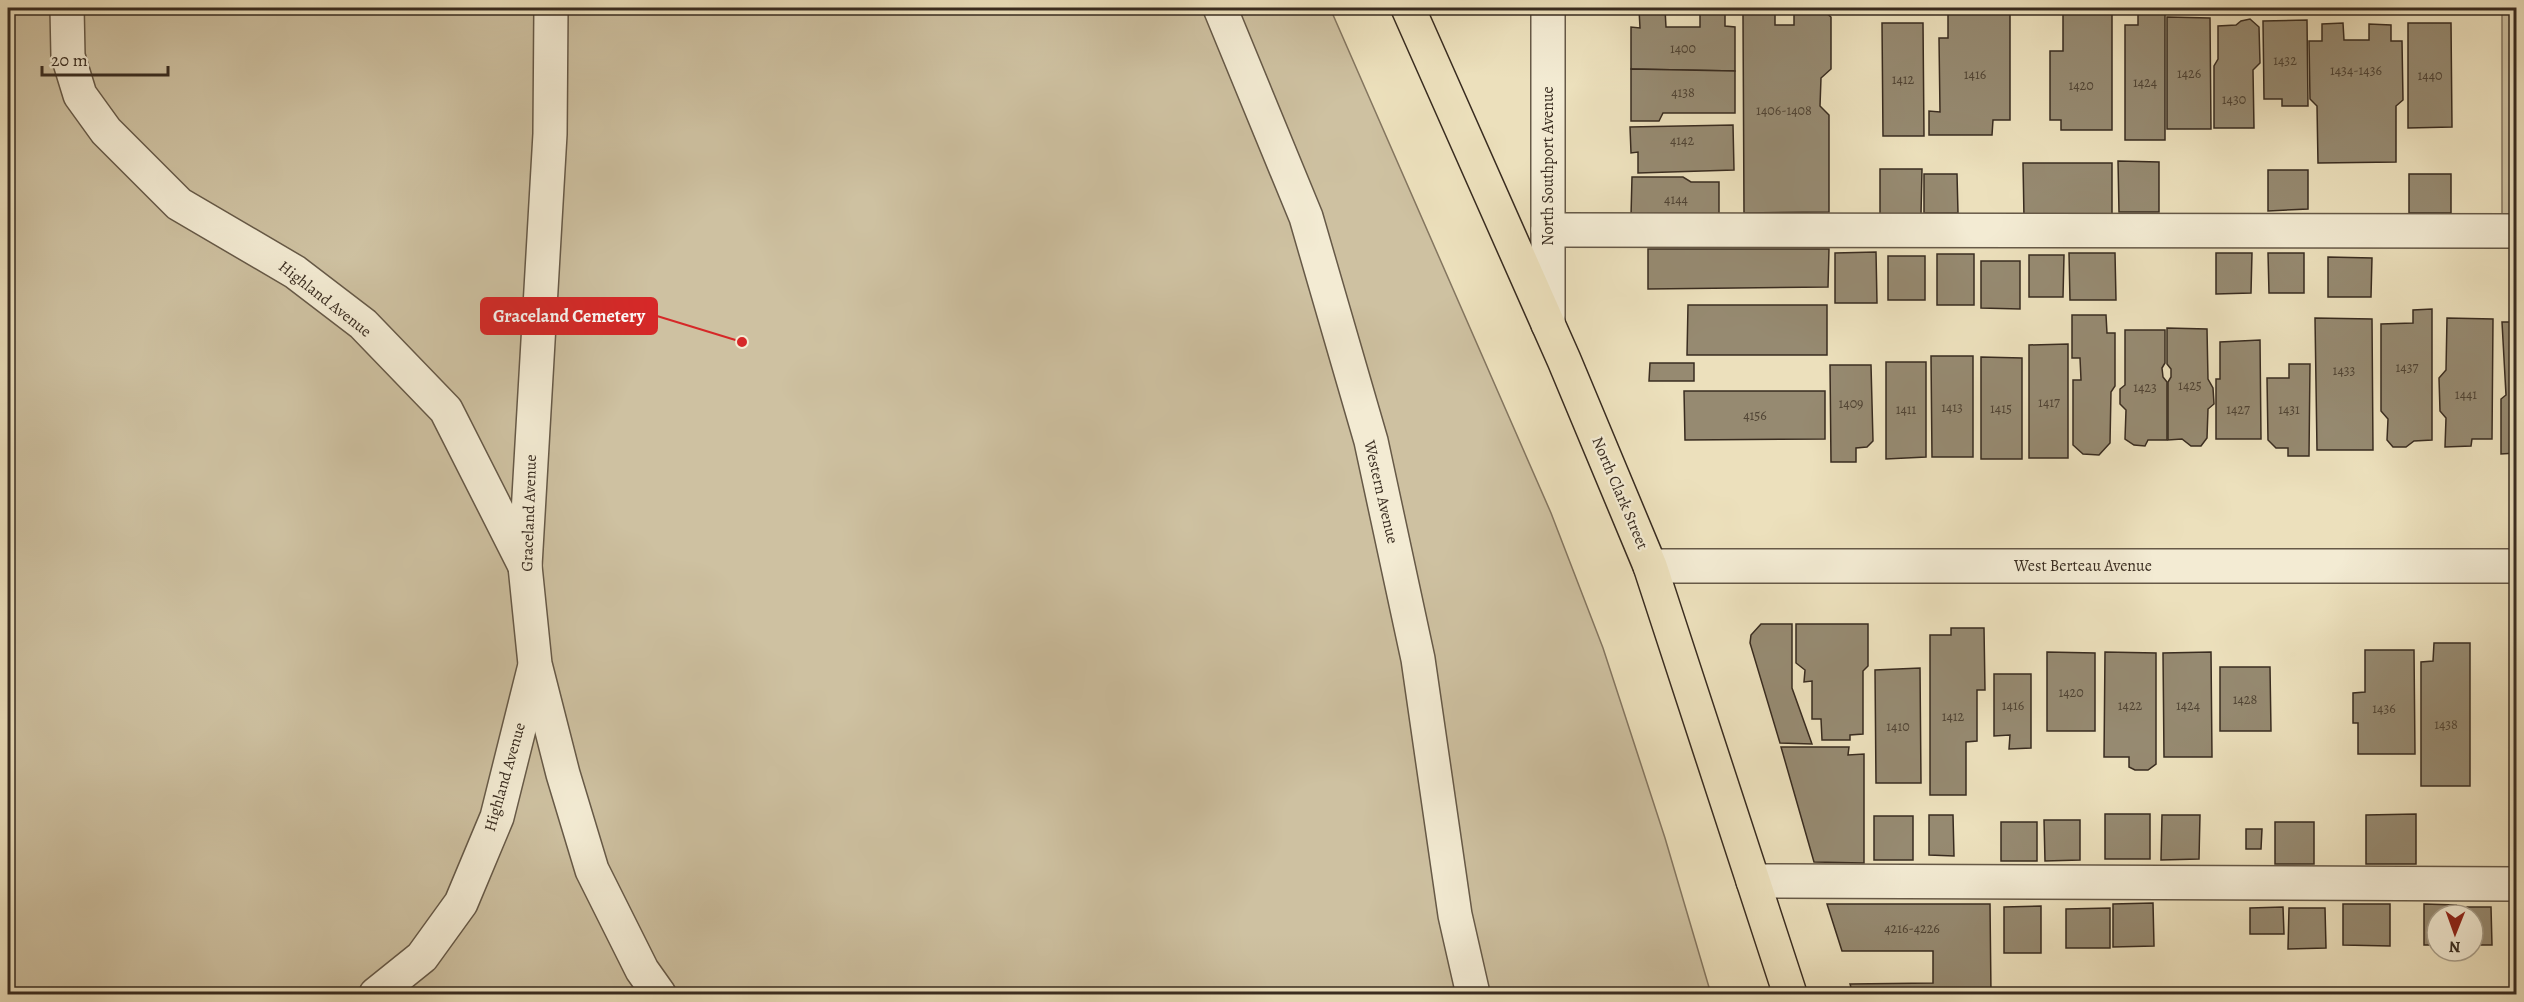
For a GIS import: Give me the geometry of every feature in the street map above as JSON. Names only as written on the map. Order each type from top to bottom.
[{"type":"main road","name":"North Clark Street","points":[[1408,8],[1548,324],[1650,566],[1790,994]]},
{"type":"street","name":"Highland Avenue","points":[[68,8],[68,56],[71,66],[80,94],[106,130],[180,204],[295,272],[363,324],[438,401],[446,410],[525,566]]},
{"type":"street","name":"Graceland Avenue","points":[[551,8],[550,134],[525,566],[535,664],[563,774],[592,870],[642,970],[659,994]]},
{"type":"street","name":"Western Avenue","points":[[1220,8],[1306,217],[1371,441],[1418,659],[1455,915],[1473,994]]},
{"type":"street","name":"North Southport Avenue","points":[[1548,8],[1548,324]]},
{"type":"street","points":[[1548,230],[2517,231]]},
{"type":"street","name":"West Berteau Avenue","points":[[1650,566],[2517,566]]},
{"type":"street","name":"Highland Avenue","points":[[376,994],[422,957],[461,903],[497,817],[535,664]]},
{"type":"street","points":[[1753,881],[2517,884]]},
{"type":"shaded area","points":[[8,8],[1330,8],[1551,513],[1603,648],[1665,838],[1711,994],[8,994]]},
{"type":"shaded area","points":[[2502,8],[2516,8],[2516,216],[2502,216]]},
{"type":"building","points":[[1768,8],[1775,13],[1775,25],[1794,25],[1794,15],[1800,10],[1820,8],[1831,17],[1831,69],[1821,78],[1820,106],[1829,115],[1829,212],[1744,213],[1743,15],[1749,9]]},
{"type":"building","points":[[2138,8],[2165,8],[2165,140],[2125,140],[2125,25],[2138,25]]},
{"type":"building","points":[[1639,9],[1665,9],[1666,27],[1700,27],[1700,10],[1725,10],[1725,26],[1735,27],[1735,71],[1631,69],[1631,27],[1640,28]]},
{"type":"building","points":[[2063,9],[2112,9],[2112,130],[2061,130],[2061,120],[2050,120],[2050,51],[2063,51]]},
{"type":"building","points":[[2010,12],[2010,120],[1993,120],[1992,135],[1929,135],[1929,111],[1940,112],[1939,38],[1948,38],[1948,13]]},
{"type":"building","points":[[2167,17],[2210,18],[2211,129],[2167,129]]},
{"type":"building","points":[[2250,19],[2259,27],[2260,63],[2253,70],[2254,128],[2214,128],[2214,66],[2218,59],[2218,26],[2236,25]]},
{"type":"building","points":[[2307,20],[2308,106],[2282,106],[2282,99],[2264,99],[2263,21]]},
{"type":"building","points":[[1882,23],[1923,23],[1924,136],[1883,136]]},
{"type":"building","points":[[2343,23],[2344,40],[2369,40],[2369,24],[2391,25],[2391,41],[2402,41],[2403,100],[2396,106],[2396,162],[2318,163],[2317,106],[2310,99],[2309,41],[2322,41],[2322,24]]},
{"type":"building","points":[[2408,23],[2451,23],[2452,127],[2408,128]]},
{"type":"building","points":[[1631,69],[1735,71],[1735,113],[1663,113],[1659,121],[1631,121]]},
{"type":"building","points":[[1733,125],[1734,170],[1638,173],[1638,152],[1631,153],[1630,127]]},
{"type":"building","points":[[2118,161],[2159,162],[2159,212],[2119,212]]},
{"type":"building","points":[[2023,163],[2112,163],[2112,218],[2024,218]]},
{"type":"building","points":[[1880,169],[1922,169],[1921,215],[1880,215]]},
{"type":"building","points":[[2268,170],[2308,170],[2308,209],[2268,211]]},
{"type":"building","points":[[1924,174],[1957,174],[1958,213],[1924,213]]},
{"type":"building","points":[[2409,174],[2451,174],[2451,213],[2409,213]]},
{"type":"building","points":[[1632,177],[1683,177],[1691,182],[1719,182],[1719,215],[1631,216]]},
{"type":"building","points":[[1648,249],[1829,249],[1828,287],[1648,289]]},
{"type":"building","points":[[1876,252],[1877,303],[1835,303],[1835,253]]},
{"type":"building","points":[[2069,253],[2115,253],[2116,300],[2070,300]]},
{"type":"building","points":[[2216,253],[2252,253],[2251,293],[2216,294]]},
{"type":"building","points":[[2268,253],[2304,253],[2304,293],[2269,293]]},
{"type":"building","points":[[1937,254],[1974,254],[1974,305],[1937,305]]},
{"type":"building","points":[[2029,255],[2064,255],[2063,297],[2029,297]]},
{"type":"building","points":[[1888,256],[1925,256],[1925,300],[1888,300]]},
{"type":"building","points":[[2328,257],[2372,258],[2371,297],[2328,297]]},
{"type":"building","points":[[1981,261],[2020,261],[2020,309],[1981,308]]},
{"type":"building","points":[[1688,305],[1827,305],[1827,355],[1687,355]]},
{"type":"building","points":[[2432,309],[2432,440],[2414,441],[2406,447],[2393,447],[2387,440],[2388,419],[2381,411],[2381,324],[2413,323],[2413,310]]},
{"type":"building","points":[[2072,315],[2106,315],[2107,333],[2115,333],[2115,386],[2111,392],[2110,443],[2099,455],[2083,454],[2073,445],[2073,380],[2081,380],[2080,358],[2072,358]]},
{"type":"building","points":[[2315,318],[2372,319],[2373,450],[2317,450]]},
{"type":"building","points":[[2447,318],[2493,319],[2492,439],[2472,439],[2471,446],[2445,447],[2446,418],[2440,411],[2439,378],[2446,370]]},
{"type":"building","points":[[2502,322],[2516,322],[2516,453],[2501,454],[2501,399],[2506,395]]},
{"type":"building","points":[[2167,328],[2207,329],[2208,379],[2213,388],[2214,404],[2208,409],[2207,438],[2201,446],[2191,446],[2182,439],[2168,440],[2168,382],[2171,369],[2167,364]]},
{"type":"building","points":[[2125,330],[2165,330],[2165,363],[2162,368],[2163,377],[2167,382],[2167,440],[2148,440],[2145,446],[2134,445],[2125,439],[2126,410],[2120,404],[2120,389],[2125,385]]},
{"type":"building","points":[[2260,340],[2261,439],[2216,439],[2216,379],[2220,379],[2220,342]]},
{"type":"building","points":[[2068,344],[2068,458],[2029,458],[2029,345]]},
{"type":"building","points":[[1931,356],[1973,356],[1973,457],[1932,457]]},
{"type":"building","points":[[1981,357],[2022,358],[2022,459],[1981,459]]},
{"type":"building","points":[[1886,362],[1926,362],[1926,457],[1886,459]]},
{"type":"building","points":[[1650,363],[1694,363],[1694,381],[1649,381]]},
{"type":"building","points":[[2289,364],[2310,364],[2309,456],[2288,456],[2288,448],[2276,448],[2268,440],[2267,378],[2289,378]]},
{"type":"building","points":[[1830,365],[1871,365],[1873,441],[1867,447],[1856,448],[1856,462],[1831,462]]},
{"type":"building","points":[[1684,391],[1825,391],[1825,439],[1685,440]]},
{"type":"building","points":[[1761,624],[1792,624],[1792,688],[1812,744],[1780,743],[1750,643],[1751,635]]},
{"type":"building","points":[[1796,624],[1868,624],[1868,666],[1863,671],[1863,734],[1850,735],[1850,740],[1822,740],[1821,719],[1812,719],[1812,681],[1804,682],[1805,670],[1796,663]]},
{"type":"building","points":[[1951,628],[1984,628],[1985,690],[1977,690],[1977,741],[1966,742],[1966,795],[1930,795],[1930,635],[1951,635]]},
{"type":"building","points":[[2434,643],[2470,643],[2470,786],[2421,786],[2421,662],[2433,661]]},
{"type":"building","points":[[2365,650],[2414,650],[2415,754],[2358,754],[2358,723],[2353,723],[2353,693],[2365,692]]},
{"type":"building","points":[[2047,652],[2095,653],[2095,731],[2047,731]]},
{"type":"building","points":[[2105,652],[2156,653],[2156,764],[2148,770],[2135,770],[2129,767],[2129,757],[2104,757]]},
{"type":"building","points":[[2211,652],[2212,757],[2164,757],[2163,653]]},
{"type":"building","points":[[2220,667],[2270,667],[2271,731],[2220,731]]},
{"type":"building","points":[[1920,668],[1921,783],[1876,783],[1875,670]]},
{"type":"building","points":[[1994,674],[2031,674],[2031,748],[2009,749],[2010,735],[1994,736]]},
{"type":"building","points":[[1781,747],[1849,747],[1848,755],[1864,754],[1864,863],[1814,862]]},
{"type":"building","points":[[2105,814],[2150,814],[2150,859],[2105,859]]},
{"type":"building","points":[[2416,814],[2416,864],[2366,864],[2366,815]]},
{"type":"building","points":[[1929,815],[1953,815],[1954,856],[1929,855]]},
{"type":"building","points":[[2162,815],[2200,815],[2199,859],[2161,860]]},
{"type":"building","points":[[1874,816],[1913,816],[1913,860],[1874,860]]},
{"type":"building","points":[[2044,820],[2080,820],[2080,860],[2045,861]]},
{"type":"building","points":[[2001,822],[2037,822],[2037,861],[2001,861]]},
{"type":"building","points":[[2275,822],[2314,822],[2314,864],[2275,864]]},
{"type":"building","points":[[2246,829],[2262,829],[2261,849],[2246,849]]},
{"type":"building","points":[[2153,903],[2154,946],[2113,947],[2113,904]]},
{"type":"building","points":[[1827,904],[1990,904],[1991,994],[1853,994],[1850,984],[1933,983],[1933,951],[1842,951]]},
{"type":"building","points":[[2343,904],[2390,904],[2390,946],[2343,945]]},
{"type":"building","points":[[2424,904],[2425,945],[2424,945]]},
{"type":"building","points":[[2041,906],[2041,953],[2004,953],[2004,907]]},
{"type":"building","points":[[2283,907],[2284,934],[2250,934],[2250,908]]},
{"type":"building","points":[[2485,907],[2491,907],[2492,945],[2485,945]]},
{"type":"building","points":[[2110,908],[2110,948],[2066,948],[2066,909]]},
{"type":"building","points":[[2289,908],[2325,908],[2326,948],[2288,949]]},
{"type":"building","points":[[2136,988],[2167,988],[2168,994],[2136,994]]},
{"type":"building","points":[[2349,989],[2397,989],[2397,994],[2349,994]]},
{"type":"building","points":[[2174,992],[2222,992],[2222,994],[2174,994]]},
{"type":"building","points":[[2425,992],[2453,992],[2453,994],[2425,994]]},
{"type":"place","name":"Graceland Cemetery","points":[[742,342]]}]
